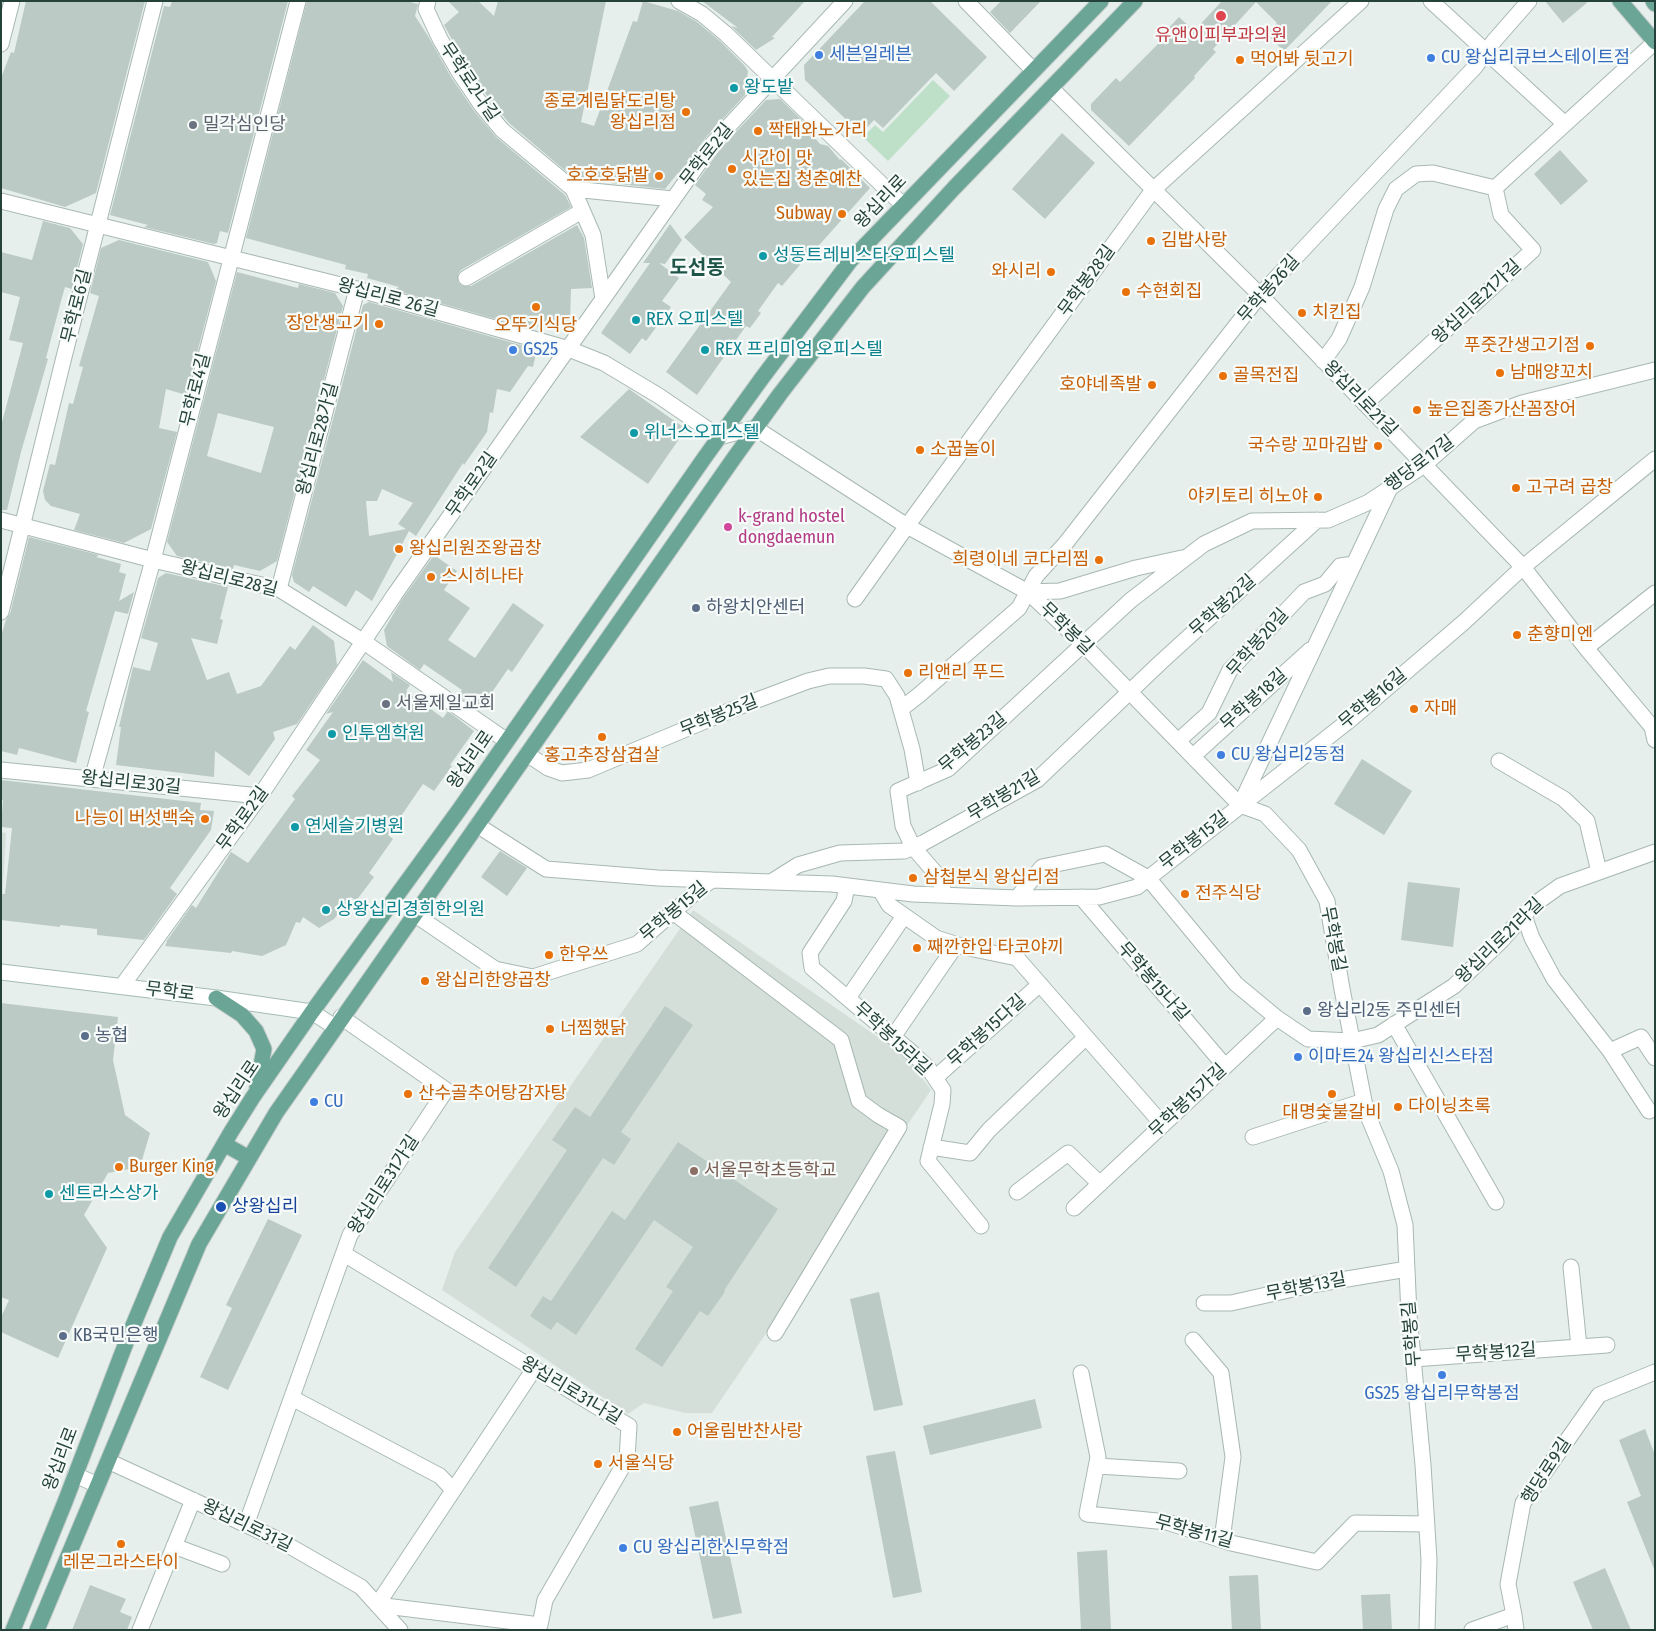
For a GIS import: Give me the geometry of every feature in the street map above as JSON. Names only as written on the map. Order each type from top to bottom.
[{"type":"main road","name":"왕십리로","points":[[13,1630],[129,1335],[170,1237],[224,1144],[254,1098],[312,1012],[459,810],[719,437],[851,260],[1101,1]]},
{"type":"main road","points":[[37,1630],[199,1244],[276,1113],[755,428],[864,287],[954,188],[1135,1]]},
{"type":"main road","points":[[1620,1],[1655,42]]},
{"type":"main road","points":[[216,998],[242,1015],[256,1031],[264,1049],[254,1098]]},
{"type":"main road","points":[[224,1144],[249,1158]]},
{"type":"street","points":[[1,44],[12,1]]},
{"type":"street","name":"무학로6길","points":[[1,612],[155,1]]},
{"type":"street","name":"무학로4길","points":[[92,779],[153,560],[298,1]]},
{"type":"street","points":[[679,1],[702,14],[726,34],[903,205]]},
{"type":"street","name":"무학로2길","points":[[122,986],[260,796],[406,578],[713,143],[845,1]]},
{"type":"street","points":[[966,1],[1034,70]]},
{"type":"street","name":"무학봉28길","points":[[855,599],[1153,190],[1361,1]]},
{"type":"street","points":[[1430,1],[1564,124]]},
{"type":"street","name":"무학봉26길","points":[[1028,592],[1036,576],[1065,544],[1260,295],[1475,67],[1529,1]]},
{"type":"street","name":"무학로2나길","points":[[427,2],[426,9],[440,40],[482,106],[502,130],[573,189],[592,235],[603,300]]},
{"type":"street","points":[[1323,361],[1339,339],[1362,287],[1386,209],[1396,189],[1416,174],[1433,173],[1495,188],[1655,42]]},
{"type":"street","name":"왕십리로21길","points":[[1051,88],[1260,295],[1523,568],[1654,730]]},
{"type":"street","name":"왕십리로21가길","points":[[1365,404],[1533,250],[1501,215],[1495,188]]},
{"type":"street","points":[[573,189],[673,199]]},
{"type":"street","name":"왕십리로 26길","points":[[1,201],[231,256],[357,289],[569,349],[612,367],[719,437]]},
{"type":"street","points":[[466,278],[582,211]]},
{"type":"street","name":"왕십리로28가길","points":[[279,589],[357,289]]},
{"type":"street","name":"행당로17길","points":[[1083,644],[1131,600],[1187,556],[1204,544],[1252,521],[1328,520],[1368,503],[1424,465],[1474,421],[1522,403],[1655,370]]},
{"type":"street","points":[[719,437],[755,428]]},
{"type":"street","name":"무학봉길","points":[[755,428],[907,526],[1028,592],[1083,644],[1240,805],[1265,814],[1299,850],[1327,901],[1366,1111],[1391,1171],[1405,1225],[1427,1524],[1429,1560],[1428,1630]]},
{"type":"street","name":"무학봉16길","points":[[1240,805],[1351,719],[1464,622],[1523,568],[1655,459]]},
{"type":"street","points":[[1240,805],[1390,488]]},
{"type":"street","name":"왕십리로28길","points":[[1,520],[153,560],[279,589],[364,642],[507,741]]},
{"type":"street","name":"무학봉22길","points":[[1130,692],[1317,520]]},
{"type":"street","name":"행당로17길","points":[[1028,592],[1060,591],[1136,568],[1187,556]]},
{"type":"street","name":"무학봉20길","points":[[1178,741],[1210,713],[1230,670],[1304,592],[1325,584],[1340,566],[1354,564]]},
{"type":"street","points":[[901,709],[999,627],[1019,608],[1028,592]]},
{"type":"street","points":[[1586,648],[1655,594]]},
{"type":"street","name":"무학봉23길","points":[[913,847],[903,826],[898,791],[948,769],[1083,644]]},
{"type":"street","name":"무학봉18길","points":[[1193,756],[1316,644]]},
{"type":"street","name":"무학봉25길","points":[[527,754],[548,768],[562,774],[588,770],[736,708],[808,681],[829,676],[864,676],[886,679],[897,696],[912,749],[918,783]]},
{"type":"street","name":"무학봉21길","points":[[771,882],[798,866],[840,853],[904,851],[923,844],[1037,780],[1130,692]]},
{"type":"street","points":[[1499,761],[1564,798],[1587,821],[1599,872]]},
{"type":"street","name":"왕십리로30길","points":[[1,770],[260,796]]},
{"type":"street","name":"무학봉15길","points":[[414,914],[495,969],[533,977],[636,944],[712,880],[847,886],[945,896],[1017,898],[1099,897],[1137,887],[1240,805]]},
{"type":"street","points":[[477,825],[546,869],[658,878],[712,880]]},
{"type":"street","points":[[913,847],[938,876],[945,896]]},
{"type":"street","name":"왕십리로21라길","points":[[1352,1041],[1378,1035],[1454,986],[1502,940],[1532,906],[1560,886],[1655,852]]},
{"type":"street","name":"무학봉15길","points":[[1017,898],[1042,867],[1105,854],[1148,878]]},
{"type":"street","points":[[1148,878],[1236,984],[1277,1018],[1308,1039],[1352,1041]]},
{"type":"street","name":"무학봉15라길","points":[[847,886],[844,900],[810,953],[812,968],[929,1069],[943,1090],[942,1104],[928,1162],[981,1226]]},
{"type":"street","name":"무학봉15다길","points":[[880,890],[889,905],[936,938],[956,945],[1017,958],[1163,1125]]},
{"type":"street","name":"무학봉15나길","points":[[1081,898],[1225,1066]]},
{"type":"street","points":[[673,912],[841,1040],[859,1101],[899,1127],[775,1333]]},
{"type":"street","points":[[848,998],[904,916]]},
{"type":"street","points":[[1524,916],[1532,938],[1554,979],[1610,1051],[1649,1111]]},
{"type":"street","points":[[893,1037],[956,945]]},
{"type":"street","name":"무학로","points":[[1,972],[216,998],[312,1012],[338,1022]]},
{"type":"street","name":"무학봉15다길","points":[[935,1078],[1040,984]]},
{"type":"street","name":"무학봉15가길","points":[[1074,1208],[1277,1018]]},
{"type":"street","name":"왕십리로31가길","points":[[246,1525],[350,1235],[446,1090],[338,1022]]},
{"type":"street","points":[[1394,1024],[1496,1202]]},
{"type":"street","points":[[931,1147],[970,1153],[989,1130],[1086,1037]]},
{"type":"street","points":[[1610,1051],[1641,1037],[1655,1058]]},
{"type":"street","points":[[1254,1137],[1364,1101]]},
{"type":"street","points":[[1017,1192],[1068,1153],[1100,1184]]},
{"type":"street","name":"왕십리로31나길","points":[[344,1254],[629,1426],[628,1459],[545,1600],[543,1627]]},
{"type":"street","points":[[1571,1267],[1579,1347]]},
{"type":"street","name":"무학봉13길","points":[[1204,1303],[1231,1303],[1311,1285],[1407,1269]]},
{"type":"street","points":[[1192,1340],[1221,1373],[1233,1457],[1222,1540]]},
{"type":"street","name":"무학봉12길","points":[[1414,1359],[1607,1345]]},
{"type":"street","points":[[534,1369],[377,1605],[543,1627]]},
{"type":"street","name":"행당로9길","points":[[1515,1622],[1508,1584],[1523,1503],[1598,1394],[1655,1372]]},
{"type":"street","name":"무학봉11길","points":[[1081,1373],[1098,1457],[1098,1466],[1087,1514],[1167,1522],[1222,1540],[1317,1562],[1355,1523],[1427,1524]]},
{"type":"street","points":[[292,1398],[440,1476],[453,1490]]},
{"type":"street","name":"왕십리로31길","points":[[108,1461],[279,1540],[361,1587],[400,1630]]},
{"type":"street","points":[[1098,1466],[1179,1471]]},
{"type":"street","points":[[75,1476],[98,1485]]},
{"type":"street","points":[[140,1630],[193,1500]]},
{"type":"street","points":[[174,1546],[222,1564]]},
{"type":"street","points":[[1472,1630],[1515,1622]]},
{"type":"shaded area","points":[[1,832],[6,833],[1,917]]},
{"type":"shaded area","name":"서울무학초등학교","points":[[693,910],[907,1057],[931,1090],[712,1413],[685,1413],[644,1403],[628,1414],[442,1290],[455,1252]]},
{"type":"green space","points":[[933,80],[950,96],[888,161],[863,137],[875,125],[883,132]]},
{"type":"building","points":[[26,1],[145,1],[96,193],[65,207],[1,188],[1,78],[11,52],[14,53]]},
{"type":"building","name":"밀각심인당","points":[[172,1],[288,1],[228,233],[220,231],[217,243],[214,244],[144,227],[148,225],[110,215],[164,6],[170,7]]},
{"type":"building","points":[[307,1],[406,1],[418,4],[415,16],[451,77],[475,112],[496,137],[565,195],[571,207],[461,270],[458,274],[458,282],[462,286],[471,286],[577,225],[584,238],[592,288],[571,289],[570,322],[559,326],[524,327],[394,290],[399,287],[367,278],[368,274],[345,269],[346,265],[246,238]]},
{"type":"building","points":[[448,1],[478,1],[494,16],[498,1],[606,1],[581,122],[594,126],[633,21],[637,22],[643,1],[678,11],[697,22],[720,41],[748,71],[745,95],[706,137],[679,175],[678,173],[665,189],[610,183],[610,180],[575,179],[509,123],[490,100],[467,67],[444,25],[459,12]]},
{"type":"building","points":[[702,1],[805,1],[772,37],[775,38],[756,50],[731,26],[738,28]]},
{"type":"building","points":[[865,1],[930,1],[987,57],[954,91],[936,73],[883,128],[874,120],[861,134],[805,80],[804,65]]},
{"type":"building","points":[[1001,1],[1041,1],[1010,33],[990,12]]},
{"type":"building","points":[[1222,1],[1332,1],[1284,51],[1266,34],[1277,23],[1256,2],[1213,49],[1216,52],[1194,76],[1195,78],[1129,146],[1091,110],[1091,104],[1116,78],[1120,82],[1164,38],[1162,35],[1179,17],[1194,31]]},
{"type":"building","points":[[1545,1],[1589,1],[1563,23]]},
{"type":"building","points":[[780,99],[804,122],[802,123],[820,144],[828,146],[870,188],[782,286],[778,283],[758,311],[761,313],[750,328],[746,326],[697,395],[666,372],[731,282],[684,237],[713,207],[702,200],[706,194],[695,185],[720,149],[766,100]]},
{"type":"building","points":[[1062,133],[1095,163],[1045,219],[1012,189]]},
{"type":"building","points":[[1560,150],[1588,181],[1561,205],[1534,174]]},
{"type":"building","points":[[43,221],[70,228],[83,244],[72,289],[65,287],[61,301],[46,358],[48,359],[21,452],[7,510],[1,510],[1,426],[23,343],[9,340],[20,297],[1,292],[1,252],[32,260]]},
{"type":"building","name":"REX 오피스텔","points":[[670,224],[682,240],[665,264],[659,263],[679,278],[662,301],[671,307],[646,341],[642,338],[630,354],[601,333],[650,263],[643,263]]},
{"type":"building","points":[[119,240],[208,262],[216,281],[186,395],[166,389],[159,428],[177,432],[151,529],[124,543],[74,530],[80,514],[51,506],[45,500],[43,491],[50,464],[55,465],[69,403],[73,404],[83,367],[79,366],[99,296],[90,293],[101,248]]},
{"type":"building","points":[[237,272],[298,288],[299,284],[335,293],[343,306],[277,561],[260,571],[234,565],[233,569],[177,556],[167,542]],"holes":[[[218,413],[274,427],[261,473],[207,456]]]},
{"type":"building","points":[[369,302],[531,348],[536,354],[533,367],[528,366],[510,392],[497,389],[493,413],[490,412],[487,432],[464,465],[463,463],[416,536],[409,531],[372,601],[356,590],[346,607],[313,586],[309,592],[294,582],[292,575],[363,305]],"holes":[[[382,489],[413,503],[398,524],[406,529],[369,536],[366,501],[377,501]]]},
{"type":"building","name":"위너스오피스텔","points":[[629,389],[686,429],[648,484],[580,437]]},
{"type":"building","points":[[29,537],[99,555],[96,557],[121,564],[119,572],[126,574],[119,601],[134,592],[128,614],[115,611],[86,711],[89,712],[76,763],[19,748],[17,755],[1,751],[1,636],[10,614]]},
{"type":"building","points":[[434,555],[457,571],[444,590],[470,608],[448,640],[475,658],[513,603],[544,625],[512,672],[508,669],[479,711],[458,696],[462,690],[424,664],[420,670],[387,646],[384,630],[401,601]]},
{"type":"building","points":[[166,573],[228,587],[220,619],[223,620],[217,644],[191,638],[207,680],[229,672],[237,694],[261,686],[290,646],[295,650],[313,625],[334,641],[337,665],[297,724],[273,732],[275,739],[249,776],[215,751],[214,777],[116,765],[121,727],[119,727],[133,667],[150,671],[158,643],[141,638],[158,578]]},
{"type":"building","points":[[363,660],[393,682],[391,672],[410,685],[406,691],[443,718],[448,711],[474,731],[450,765],[452,766],[434,791],[423,784],[388,835],[393,839],[369,873],[374,877],[356,901],[351,897],[334,919],[319,928],[303,917],[300,923],[296,922],[286,945],[262,956],[232,951],[231,953],[165,946],[192,905],[196,908],[231,852],[248,863],[295,799],[292,796],[320,760],[306,750],[333,712],[326,714]]},
{"type":"building","points":[[1362,759],[1412,791],[1384,835],[1334,804]]},
{"type":"building","points":[[1,780],[201,803],[200,810],[214,811],[211,830],[170,888],[177,894],[144,940],[97,935],[97,929],[1,920],[1,894],[5,894],[12,828],[1,827],[3,800],[1,800]]},
{"type":"building","points":[[500,851],[527,868],[507,896],[481,877]]},
{"type":"building","points":[[1408,882],[1460,888],[1453,947],[1401,940]]},
{"type":"building","name":"센트라스상가","points":[[1,1003],[118,1017],[113,1060],[125,1115],[150,1133],[140,1167],[108,1173],[84,1215],[107,1248],[58,1358],[1,1332],[1,1317],[9,1300],[1,1297]]},
{"type":"building","points":[[665,1006],[693,1025],[621,1132],[631,1139],[614,1165],[603,1158],[516,1287],[488,1268],[567,1150],[552,1140],[575,1107],[590,1117]]},
{"type":"building","points":[[678,1142],[778,1209],[708,1316],[700,1311],[662,1367],[635,1349],[673,1291],[666,1287],[693,1247],[654,1220],[576,1335],[557,1322],[551,1330],[530,1316],[543,1296],[551,1301],[612,1211],[625,1220]]},
{"type":"building","points":[[268,1219],[302,1235],[228,1390],[200,1377],[232,1308],[226,1305]]},
{"type":"building","points":[[879,1292],[903,1405],[874,1411],[850,1299]]},
{"type":"building","points":[[1035,1399],[1042,1428],[930,1455],[923,1426]]},
{"type":"building","points":[[1645,1429],[1655,1455],[1654,1569],[1627,1502],[1641,1496],[1619,1440]]},
{"type":"building","points":[[895,1451],[922,1592],[893,1598],[866,1456]]},
{"type":"building","points":[[718,1501],[742,1613],[713,1619],[689,1507]]},
{"type":"building","points":[[1107,1550],[1111,1630],[1081,1630],[1077,1552]]},
{"type":"building","points":[[1605,1568],[1631,1630],[1593,1630],[1573,1582]]},
{"type":"building","points":[[1258,1575],[1261,1630],[1232,1630],[1229,1576]]},
{"type":"building","points":[[90,1585],[126,1599],[120,1612],[132,1617],[127,1630],[72,1630]]},
{"type":"building","points":[[1390,1594],[1392,1630],[1363,1630],[1361,1595]]},
{"type":"place","name":"유앤이피부과의원","points":[[1221,16]]},
{"type":"place","name":"세븐일레븐","points":[[819,55]]},
{"type":"place","name":"CU 왕십리큐브스테이트점","points":[[1431,58]]},
{"type":"place","name":"먹어봐 뒷고기","points":[[1240,60]]},
{"type":"place","name":"왕도밭","points":[[734,88]]},
{"type":"place","name":"종로계림닭도리탕 왕십리점","points":[[686,112]]},
{"type":"place","name":"밀각심인당","points":[[193,125]]},
{"type":"place","name":"짝태와노가리","points":[[758,131]]},
{"type":"place","name":"시간이 맛 있는집 청춘예찬","points":[[732,169]]},
{"type":"place","name":"호호호닭발","points":[[659,176]]},
{"type":"place","name":"Subway","points":[[842,214]]},
{"type":"place","name":"김밥사랑","points":[[1151,241]]},
{"type":"place","name":"성동트레비스타오피스텔","points":[[763,256]]},
{"type":"place","name":"와시리","points":[[1051,272]]},
{"type":"place","name":"수현회집","points":[[1126,292]]},
{"type":"place","name":"오뚜기식당","points":[[536,307]]},
{"type":"place","name":"치킨집","points":[[1302,313]]},
{"type":"place","name":"REX 오피스텔","points":[[636,320]]},
{"type":"place","name":"장안생고기","points":[[379,324]]},
{"type":"place","name":"푸줏간생고기점","points":[[1590,346]]},
{"type":"place","name":"GS25","points":[[513,350]]},
{"type":"place","name":"REX 프리미엄 오피스텔","points":[[705,350]]},
{"type":"place","name":"남매양꼬치","points":[[1500,373]]},
{"type":"place","name":"골목전집","points":[[1223,376]]},
{"type":"place","name":"호야네족발","points":[[1152,385]]},
{"type":"place","name":"높은집종가산꼼장어","points":[[1417,410]]},
{"type":"place","name":"위너스오피스텔","points":[[634,433]]},
{"type":"place","name":"국수랑 꼬마김밥","points":[[1378,446]]},
{"type":"place","name":"소꿉놀이","points":[[920,450]]},
{"type":"place","name":"고구려 곱창","points":[[1516,488]]},
{"type":"place","name":"야키토리 히노야","points":[[1318,497]]},
{"type":"place","name":"k-grand hostel dongdaemun","points":[[728,527]]},
{"type":"place","name":"왕십리원조왕곱창","points":[[399,549]]},
{"type":"place","name":"희령이네 코다리찜","points":[[1099,560]]},
{"type":"place","name":"스시히나타","points":[[431,577]]},
{"type":"place","name":"하왕치안센터","points":[[696,608]]},
{"type":"place","name":"춘향미엔","points":[[1517,635]]},
{"type":"place","name":"리앤리 푸드","points":[[908,673]]},
{"type":"place","name":"서울제일교회","points":[[386,704]]},
{"type":"place","name":"자매","points":[[1414,709]]},
{"type":"place","name":"인투엠학원","points":[[332,734]]},
{"type":"place","name":"홍고추장삼겹살","points":[[602,737]]},
{"type":"place","name":"CU 왕십리2동점","points":[[1221,755]]},
{"type":"place","name":"나능이 버섯백숙","points":[[205,819]]},
{"type":"place","name":"연세슬기병원","points":[[295,827]]},
{"type":"place","name":"삼첩분식 왕십리점","points":[[913,878]]},
{"type":"place","name":"전주식당","points":[[1185,894]]},
{"type":"place","name":"상왕십리경희한의원","points":[[326,910]]},
{"type":"place","name":"째깐한입 타코야끼","points":[[917,948]]},
{"type":"place","name":"한우쓰","points":[[549,955]]},
{"type":"place","name":"왕십리한양곱창","points":[[425,981]]},
{"type":"place","name":"왕십리2동 주민센터","points":[[1307,1011]]},
{"type":"place","name":"너찜했닭","points":[[550,1029]]},
{"type":"place","name":"농협","points":[[85,1036]]},
{"type":"place","name":"이마트24 왕십리신스타점","points":[[1298,1057]]},
{"type":"place","name":"산수골추어탕감자탕","points":[[408,1094]]},
{"type":"place","name":"대명숯불갈비","points":[[1332,1094]]},
{"type":"place","name":"CU","points":[[314,1102]]},
{"type":"place","name":"다이닝초록","points":[[1398,1107]]},
{"type":"place","name":"Burger King","points":[[119,1167]]},
{"type":"place","name":"서울무학초등학교","points":[[694,1171]]},
{"type":"place","name":"센트라스상가","points":[[49,1194]]},
{"type":"place","name":"상왕십리","points":[[221,1207]]},
{"type":"place","name":"KB국민은행","points":[[63,1336]]},
{"type":"place","name":"GS25 왕십리무학봉점","points":[[1442,1375]]},
{"type":"place","name":"어울림반찬사랑","points":[[677,1432]]},
{"type":"place","name":"서울식당","points":[[598,1464]]},
{"type":"place","name":"레몬그라스타이","points":[[121,1544]]},
{"type":"place","name":"CU 왕십리한신무학점","points":[[623,1548]]},
{"type":"district","name":"도선동","points":[[697,268]]}]
